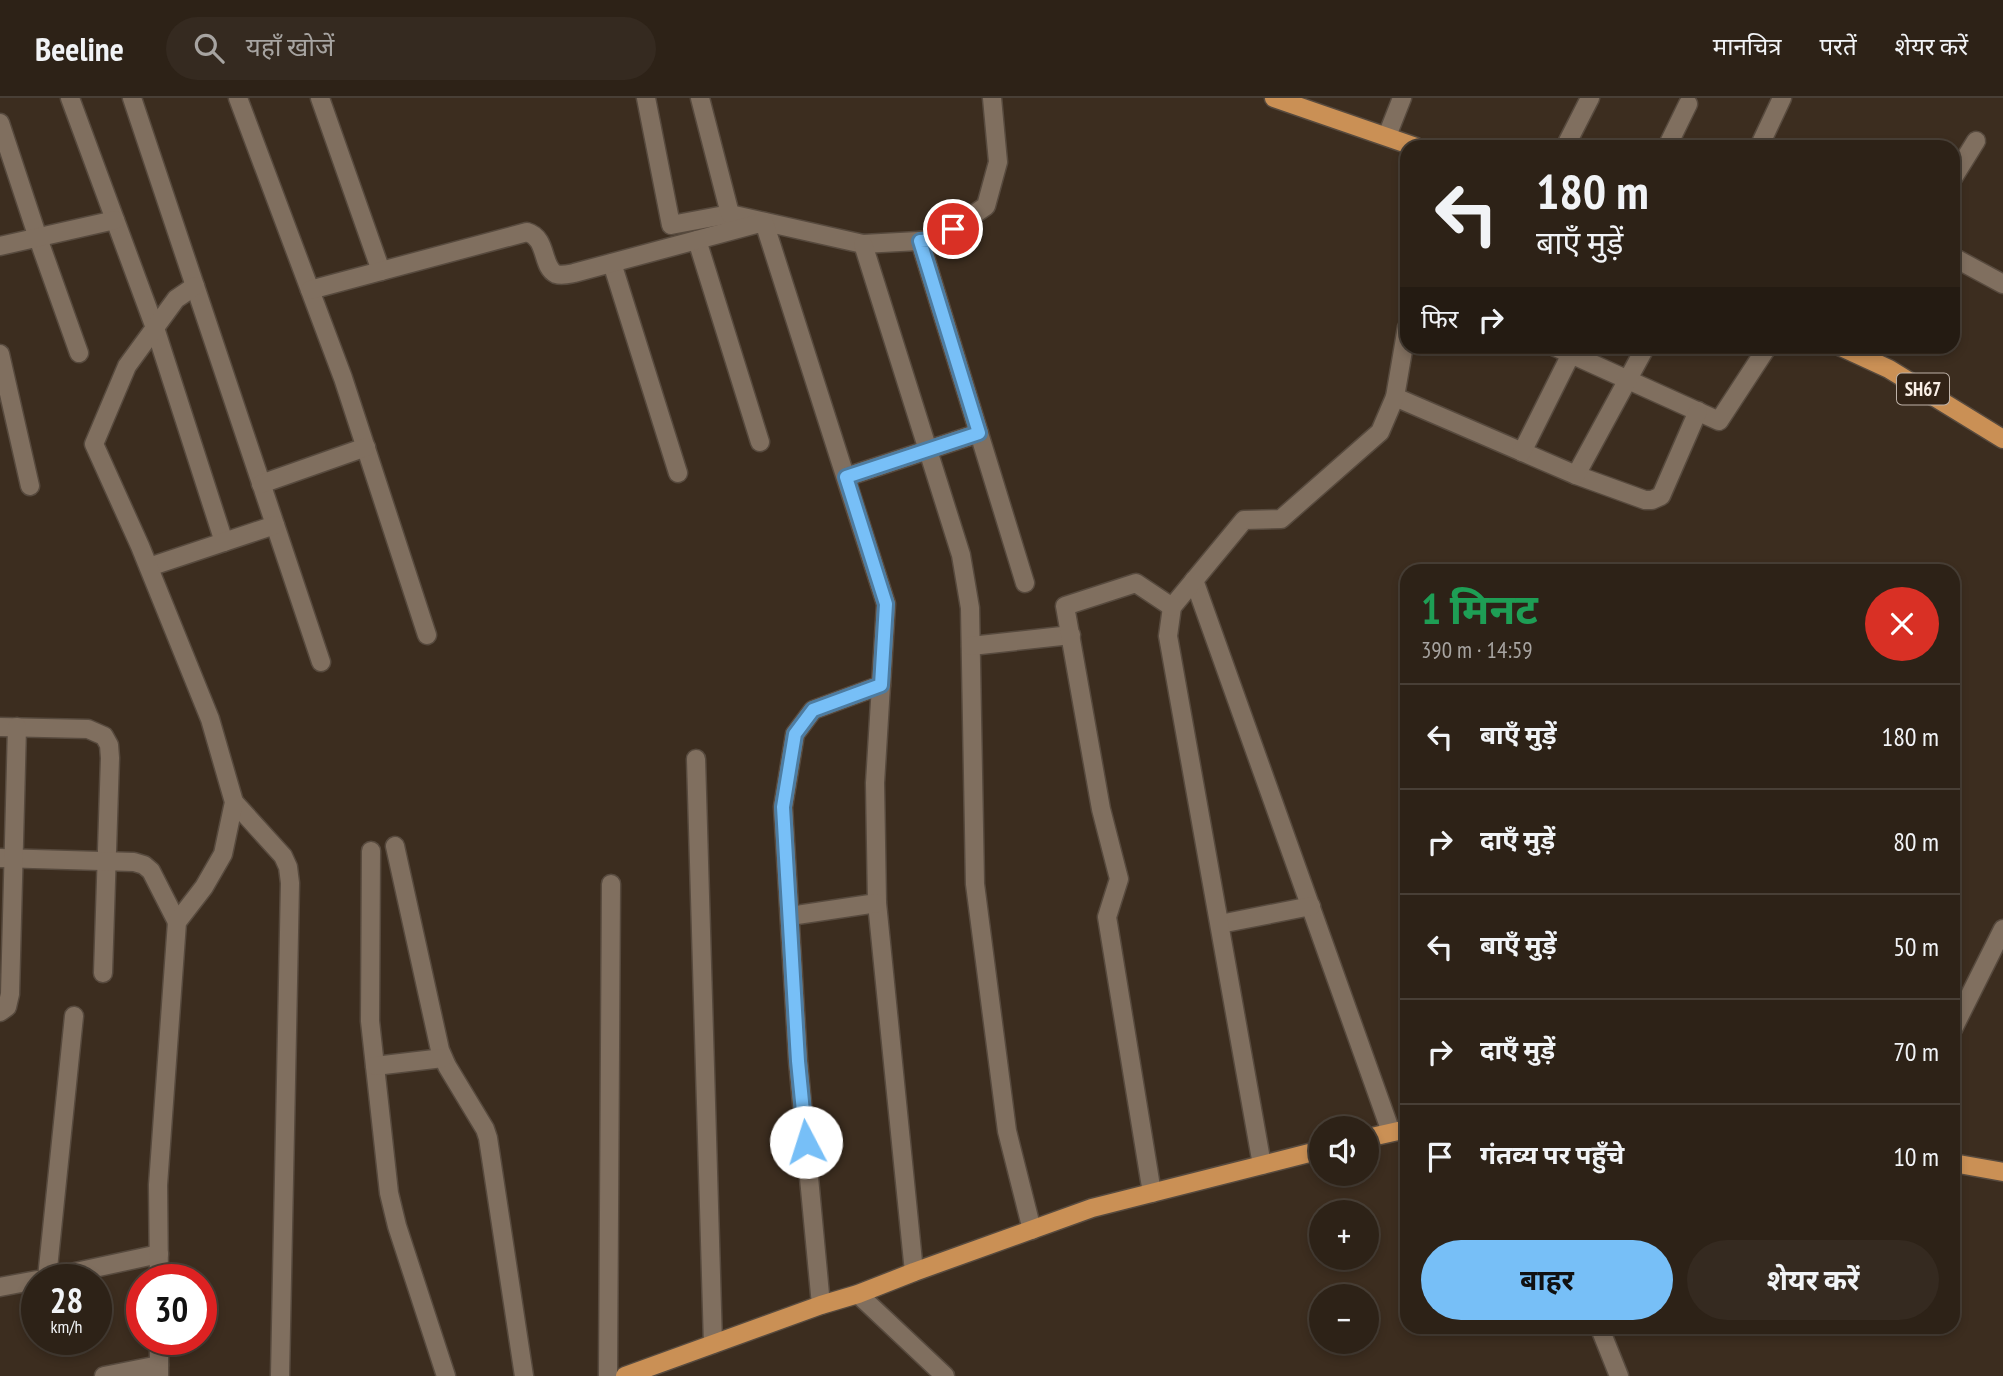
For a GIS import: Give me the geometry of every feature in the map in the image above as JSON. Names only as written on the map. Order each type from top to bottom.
[{"type":"main road","points":[[1274,98],[1400,141]]},
{"type":"main road","name":"SH67","points":[[1856,354],[1889,369],[2003,439]]},
{"type":"main road","points":[[1379,1136],[1399,1131]]},
{"type":"main road","points":[[625,1376],[1092,1208],[1309,1153]]},
{"type":"main road","points":[[1960,1164],[2003,1172]]},
{"type":"street","points":[[70,98],[155,328],[224,542]]},
{"type":"street","points":[[132,98],[321,662]]},
{"type":"street","points":[[238,98],[343,378],[427,635]]},
{"type":"street","points":[[320,98],[381,271]]},
{"type":"street","points":[[646,98],[670,225],[730,214],[863,244],[937,240],[986,206],[998,162],[992,98]]},
{"type":"street","points":[[700,98],[730,214]]},
{"type":"street","points":[[1387,136],[1402,98]]},
{"type":"street","points":[[1569,140],[1590,98]]},
{"type":"street","points":[[1762,140],[1782,98]]},
{"type":"street","points":[[1670,140],[1688,104]]},
{"type":"street","points":[[0,123],[79,354]]},
{"type":"street","points":[[1960,167],[1976,141]]},
{"type":"street","points":[[0,246],[115,220]]},
{"type":"street","points":[[310,290],[527,232],[534,234],[541,243],[551,269],[555,274],[561,275],[612,264],[764,222]]},
{"type":"street","points":[[764,222],[886,604],[875,783],[877,903],[914,1272]]},
{"type":"street","points":[[697,240],[760,442]]},
{"type":"street","points":[[920,241],[1025,583]]},
{"type":"street","points":[[863,244],[961,555],[970,608],[975,884],[1007,1131],[1032,1230]]},
{"type":"street","points":[[1960,261],[2003,284]]},
{"type":"street","points":[[612,264],[678,473]]},
{"type":"street","points":[[177,922],[204,887],[223,854],[233,802],[210,719],[149,568],[94,444],[127,366],[176,299],[195,286]]},
{"type":"street","points":[[0,354],[30,486]]},
{"type":"street","points":[[1262,1165],[1168,636],[1172,607],[1244,520],[1281,519],[1380,432],[1395,397],[1402,354]]},
{"type":"street","points":[[1522,452],[1571,354],[1719,421],[1763,354]]},
{"type":"street","points":[[1576,475],[1642,354]]},
{"type":"street","points":[[1395,397],[1576,475],[1644,500],[1661,496],[1698,411]]},
{"type":"street","points":[[846,477],[979,433]]},
{"type":"street","points":[[261,484],[366,447]]},
{"type":"street","points":[[149,568],[275,525]]},
{"type":"street","points":[[1194,580],[1311,906],[1399,1131]]},
{"type":"street","points":[[1152,1193],[1107,917],[1119,879],[1101,809],[1065,606],[1136,583],[1172,607]]},
{"type":"street","points":[[971,646],[1070,635]]},
{"type":"street","points":[[821,1306],[798,1061],[783,807],[795,734],[813,710],[881,685]]},
{"type":"street","points":[[0,1012],[7,1007],[10,994],[8,727],[88,729],[104,736],[109,745],[103,973]]},
{"type":"street","points":[[696,759],[713,1345]]},
{"type":"street","points":[[233,802],[283,856],[290,883],[280,1376]]},
{"type":"street","points":[[395,846],[443,1058],[488,1138],[524,1376]]},
{"type":"street","points":[[371,851],[370,1021],[389,1193],[392,1211],[446,1376]]},
{"type":"street","points":[[7,858],[134,862],[144,865],[151,871],[177,922],[159,1185],[159,1264]]},
{"type":"street","points":[[608,1376],[611,884]]},
{"type":"street","points":[[790,916],[877,903]]},
{"type":"street","points":[[1220,924],[1311,906]]},
{"type":"street","points":[[1960,1015],[2003,929]]},
{"type":"street","points":[[47,1264],[74,1016]]},
{"type":"street","points":[[375,1066],[443,1058]]},
{"type":"street","points":[[112,1264],[159,1254]]},
{"type":"street","points":[[0,1287],[21,1283]]},
{"type":"street","points":[[858,1294],[945,1376]]},
{"type":"street","points":[[1602,1334],[1619,1376]]},
{"type":"street","points":[[104,1376],[159,1371]]},
{"type":"route","points":[[806,1142],[798,1061],[783,807],[795,734],[813,710],[881,685],[886,604],[846,477],[979,433],[920,241],[937,240],[953,229]]}]
